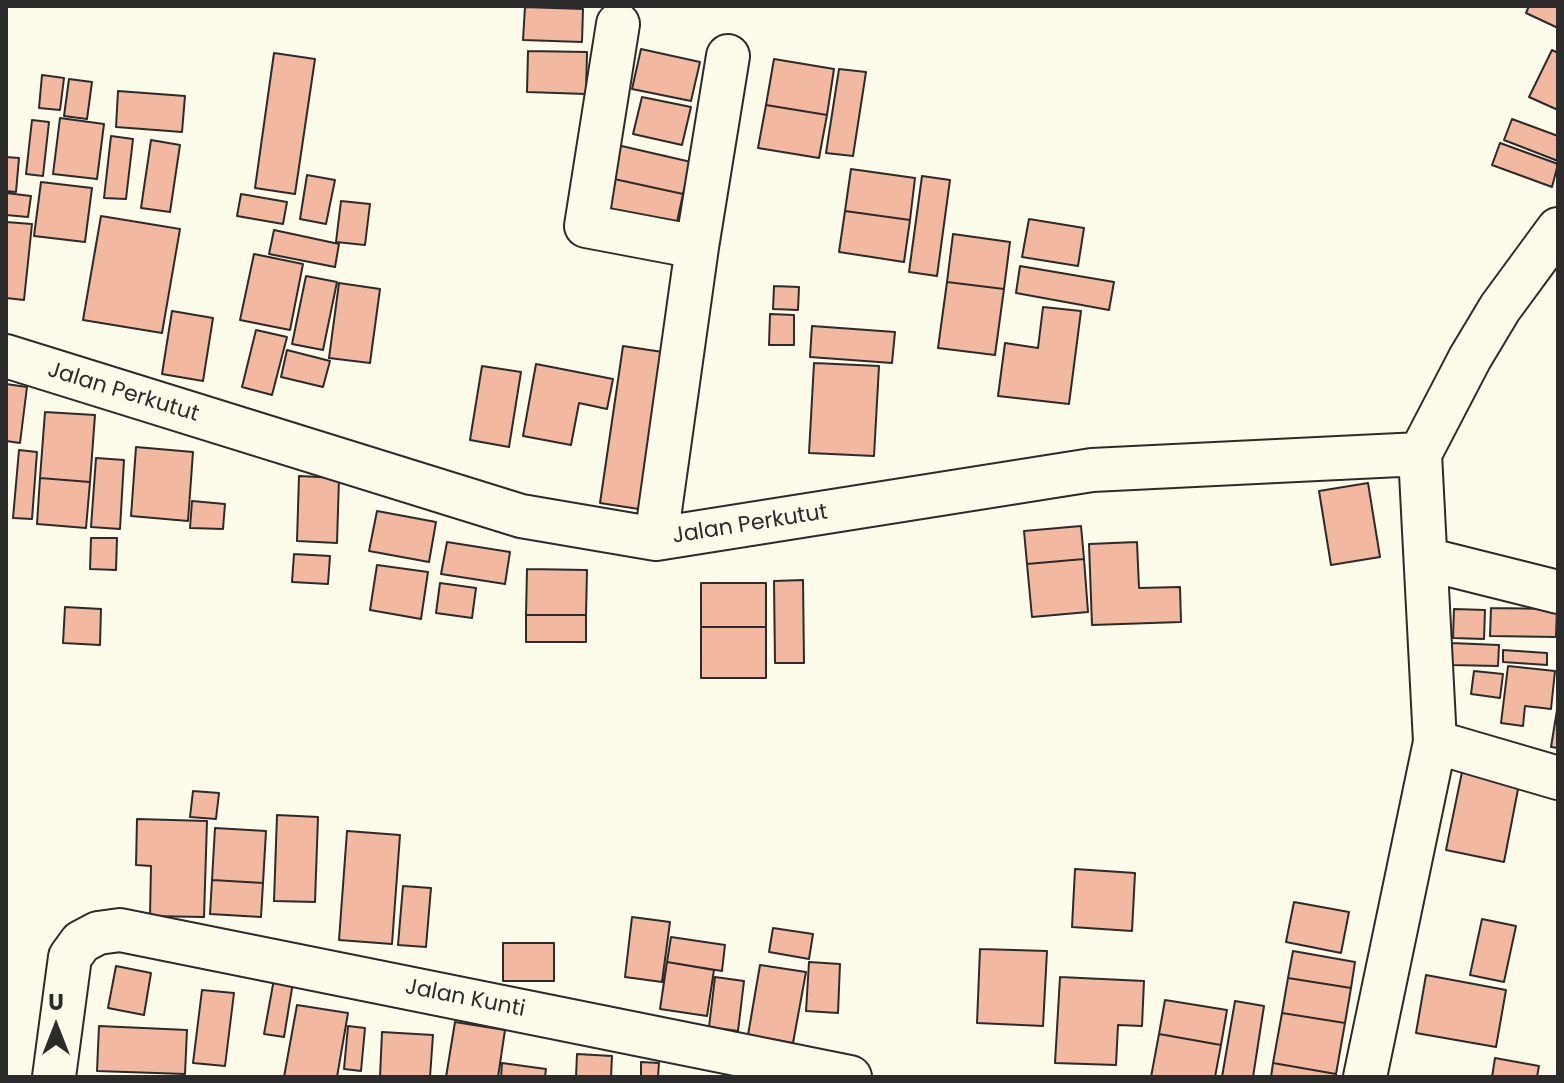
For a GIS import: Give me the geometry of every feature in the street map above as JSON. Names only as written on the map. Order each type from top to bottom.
[{"type":"street","points":[[618,24],[586,226],[697,247]]},
{"type":"street","points":[[656,539],[697,247],[728,56]]},
{"type":"street","points":[[1365,1077],[1435,742],[1420,454],[1500,308],[1558,229]]},
{"type":"street","name":"Jalan Perkutut","points":[[6,356],[521,516],[656,539],[1092,470],[1420,454]]},
{"type":"street","points":[[1426,559],[1558,592]]},
{"type":"street","points":[[1435,742],[1558,778]]},
{"type":"street","name":"Jalan Kunti","points":[[54,1077],[70,957],[81,942],[98,933],[120,930],[850,1077]]},
{"type":"building","points":[[1529,6],[1558,6],[1558,28],[1526,13]]},
{"type":"building","points":[[525,7],[583,9],[582,42],[523,40]]},
{"type":"building","points":[[641,49],[700,62],[691,101],[632,89]]},
{"type":"building","points":[[1552,50],[1558,53],[1558,110],[1529,97]]},
{"type":"building","points":[[528,51],[587,52],[586,94],[527,92]]},
{"type":"building","points":[[274,53],[315,59],[295,194],[255,188]]},
{"type":"building","points":[[774,59],[834,69],[827,115],[766,105]]},
{"type":"building","points":[[839,69],[866,72],[853,156],[826,153]]},
{"type":"building","points":[[42,75],[64,78],[60,110],[39,108]]},
{"type":"building","points":[[69,79],[92,82],[87,119],[64,116]]},
{"type":"building","points":[[118,91],[185,96],[182,132],[116,127]]},
{"type":"building","points":[[642,97],[691,107],[682,145],[633,134]]},
{"type":"building","points":[[766,105],[827,115],[819,158],[758,148]]},
{"type":"building","points":[[60,118],[104,124],[97,179],[53,174]]},
{"type":"building","points":[[1512,119],[1558,136],[1558,161],[1504,140]]},
{"type":"building","points":[[32,120],[49,122],[43,176],[26,174]]},
{"type":"building","points":[[111,136],[133,139],[126,199],[104,198]]},
{"type":"building","points":[[151,140],[180,145],[170,212],[141,208]]},
{"type":"building","points":[[1500,143],[1558,164],[1552,187],[1492,165]]},
{"type":"building","points":[[613,144],[691,162],[683,194],[605,177]]},
{"type":"building","points":[[6,157],[19,158],[16,192],[6,191]]},
{"type":"building","points":[[851,169],[915,178],[910,220],[845,211]]},
{"type":"building","points":[[307,175],[335,180],[326,224],[300,219]]},
{"type":"building","points":[[922,176],[950,180],[937,276],[909,272]]},
{"type":"building","points":[[605,177],[683,194],[674,236],[595,218]]},
{"type":"building","points":[[41,182],[92,188],[85,242],[34,236]]},
{"type":"building","points":[[6,193],[31,196],[28,217],[6,215]]},
{"type":"building","points":[[241,194],[287,202],[283,224],[237,216]]},
{"type":"building","points":[[341,201],[370,204],[365,245],[336,242]]},
{"type":"building","points":[[845,211],[910,220],[904,262],[839,252]]},
{"type":"building","points":[[101,216],[180,229],[162,333],[83,320]]},
{"type":"building","points":[[1029,219],[1084,228],[1078,266],[1022,257]]},
{"type":"building","points":[[6,222],[32,224],[24,300],[6,298]]},
{"type":"building","points":[[274,230],[339,244],[335,267],[269,254]]},
{"type":"building","points":[[953,234],[1010,242],[1004,289],[947,282]]},
{"type":"building","points":[[254,254],[303,264],[290,330],[240,320]]},
{"type":"building","points":[[1020,266],[1114,282],[1109,310],[1016,293]]},
{"type":"building","points":[[306,276],[337,282],[323,350],[292,344]]},
{"type":"building","points":[[947,282],[1004,289],[995,355],[938,348]]},
{"type":"building","points":[[339,283],[380,289],[370,363],[329,358]]},
{"type":"building","points":[[774,286],[799,287],[798,310],[773,309]]},
{"type":"building","points":[[1043,307],[1081,311],[1069,404],[998,396],[1005,343],[1038,348]]},
{"type":"building","points":[[172,311],[213,318],[203,381],[162,374]]},
{"type":"building","points":[[770,314],[794,315],[794,345],[769,345]]},
{"type":"building","points":[[812,326],[895,332],[892,363],[810,357]]},
{"type":"building","points":[[256,330],[287,337],[272,395],[242,387]]},
{"type":"building","points":[[623,346],[669,353],[645,510],[600,503]]},
{"type":"building","points":[[287,350],[330,361],[323,387],[281,377]]},
{"type":"building","points":[[814,363],[879,366],[874,456],[809,453]]},
{"type":"building","points":[[536,364],[613,379],[607,409],[579,403],[571,445],[523,436]]},
{"type":"building","points":[[482,366],[521,372],[509,447],[470,440]]},
{"type":"building","points":[[6,384],[27,387],[20,443],[6,441]]},
{"type":"building","points":[[45,412],[95,415],[90,482],[40,478]]},
{"type":"building","points":[[136,447],[193,452],[188,521],[131,516]]},
{"type":"building","points":[[19,450],[37,452],[32,519],[13,518]]},
{"type":"building","points":[[96,458],[124,460],[120,529],[91,527]]},
{"type":"building","points":[[299,476],[339,478],[337,543],[297,541]]},
{"type":"building","points":[[40,478],[90,482],[86,528],[37,524]]},
{"type":"building","points":[[1368,483],[1380,557],[1331,565],[1319,491]]},
{"type":"building","points":[[192,501],[225,504],[223,529],[190,528]]},
{"type":"building","points":[[377,511],[436,522],[429,562],[369,551]]},
{"type":"building","points":[[1081,526],[1084,559],[1027,564],[1024,531]]},
{"type":"building","points":[[91,538],[117,538],[116,570],[90,569]]},
{"type":"building","points":[[447,542],[510,552],[505,584],[441,574]]},
{"type":"building","points":[[1137,542],[1139,588],[1180,587],[1181,622],[1092,625],[1089,544]]},
{"type":"building","points":[[294,554],[330,556],[328,584],[292,582]]},
{"type":"building","points":[[1084,559],[1088,612],[1032,617],[1027,564]]},
{"type":"building","points":[[377,565],[428,572],[421,619],[370,610]]},
{"type":"building","points":[[527,569],[587,570],[586,615],[526,615]]},
{"type":"building","points":[[803,580],[804,663],[775,663],[774,581]]},
{"type":"building","points":[[440,583],[476,588],[472,618],[436,613]]},
{"type":"building","points":[[701,583],[766,583],[766,627],[701,627]]},
{"type":"building","points":[[65,607],[101,609],[100,645],[63,643]]},
{"type":"building","points":[[1491,608],[1557,609],[1556,637],[1490,636]]},
{"type":"building","points":[[1454,609],[1485,610],[1484,639],[1453,638]]},
{"type":"building","points":[[526,615],[586,615],[586,642],[526,642]]},
{"type":"building","points":[[701,627],[766,627],[766,678],[701,678]]},
{"type":"building","points":[[1451,643],[1499,645],[1498,666],[1450,665]]},
{"type":"building","points":[[1503,650],[1547,653],[1547,665],[1503,662]]},
{"type":"building","points":[[1508,666],[1555,671],[1551,709],[1525,706],[1523,726],[1501,723]]},
{"type":"building","points":[[1474,671],[1503,674],[1500,698],[1471,694]]},
{"type":"building","points":[[1558,704],[1558,748],[1551,747]]},
{"type":"building","points":[[1462,772],[1519,784],[1504,862],[1446,850]]},
{"type":"building","points":[[193,791],[219,793],[216,819],[190,817]]},
{"type":"building","points":[[277,815],[318,817],[315,902],[274,901]]},
{"type":"building","points":[[137,819],[207,821],[204,917],[150,916],[151,866],[136,865]]},
{"type":"building","points":[[215,828],[266,831],[263,883],[212,880]]},
{"type":"building","points":[[347,831],[400,835],[392,944],[339,940]]},
{"type":"building","points":[[1075,869],[1135,873],[1132,931],[1072,927]]},
{"type":"building","points":[[212,880],[263,883],[261,917],[210,914]]},
{"type":"building","points":[[403,886],[431,888],[426,947],[398,945]]},
{"type":"building","points":[[1294,902],[1349,912],[1341,953],[1286,942]]},
{"type":"building","points":[[632,917],[670,922],[662,982],[625,977]]},
{"type":"building","points":[[1482,919],[1516,926],[1504,982],[1470,975]]},
{"type":"building","points":[[773,928],[813,934],[809,959],[769,952]]},
{"type":"building","points":[[671,937],[725,945],[722,971],[667,962]]},
{"type":"building","points":[[503,943],[554,943],[554,981],[503,981]]},
{"type":"building","points":[[980,949],[1047,951],[1043,1026],[977,1023]]},
{"type":"building","points":[[1293,951],[1355,962],[1351,988],[1288,978]]},
{"type":"building","points":[[667,962],[714,970],[707,1016],[660,1009]]},
{"type":"building","points":[[809,962],[840,964],[838,1013],[806,1011]]},
{"type":"building","points":[[760,965],[806,972],[793,1043],[748,1035]]},
{"type":"building","points":[[116,966],[151,973],[144,1015],[108,1008]]},
{"type":"building","points":[[1426,975],[1506,990],[1496,1047],[1416,1033]]},
{"type":"building","points":[[715,977],[744,981],[738,1031],[709,1027]]},
{"type":"building","points":[[1060,977],[1144,981],[1142,1026],[1118,1025],[1116,1065],[1055,1063]]},
{"type":"building","points":[[1288,978],[1351,988],[1345,1023],[1282,1013]]},
{"type":"building","points":[[274,979],[293,982],[284,1037],[264,1034]]},
{"type":"building","points":[[202,990],[234,993],[225,1066],[193,1063]]},
{"type":"building","points":[[1165,1000],[1227,1010],[1221,1045],[1159,1034]]},
{"type":"building","points":[[1235,1001],[1264,1006],[1253,1077],[1222,1077]]},
{"type":"building","points":[[297,1005],[348,1013],[337,1077],[284,1077]]},
{"type":"building","points":[[1282,1013],[1345,1023],[1336,1074],[1273,1063]]},
{"type":"building","points":[[455,1022],[505,1030],[498,1077],[446,1077]]},
{"type":"building","points":[[99,1026],[187,1030],[185,1074],[97,1071]]},
{"type":"building","points":[[348,1026],[365,1028],[361,1071],[344,1069]]},
{"type":"building","points":[[382,1032],[433,1035],[430,1077],[380,1077]]},
{"type":"building","points":[[1159,1034],[1221,1045],[1215,1077],[1151,1077]]},
{"type":"building","points":[[577,1054],[612,1056],[611,1077],[576,1077]]},
{"type":"building","points":[[1495,1058],[1539,1066],[1537,1077],[1492,1077]]},
{"type":"building","points":[[641,1062],[659,1063],[658,1077],[641,1077]]},
{"type":"building","points":[[502,1063],[546,1069],[545,1077],[501,1077]]},
{"type":"building","points":[[1273,1063],[1336,1074],[1336,1077],[1271,1077]]}]
